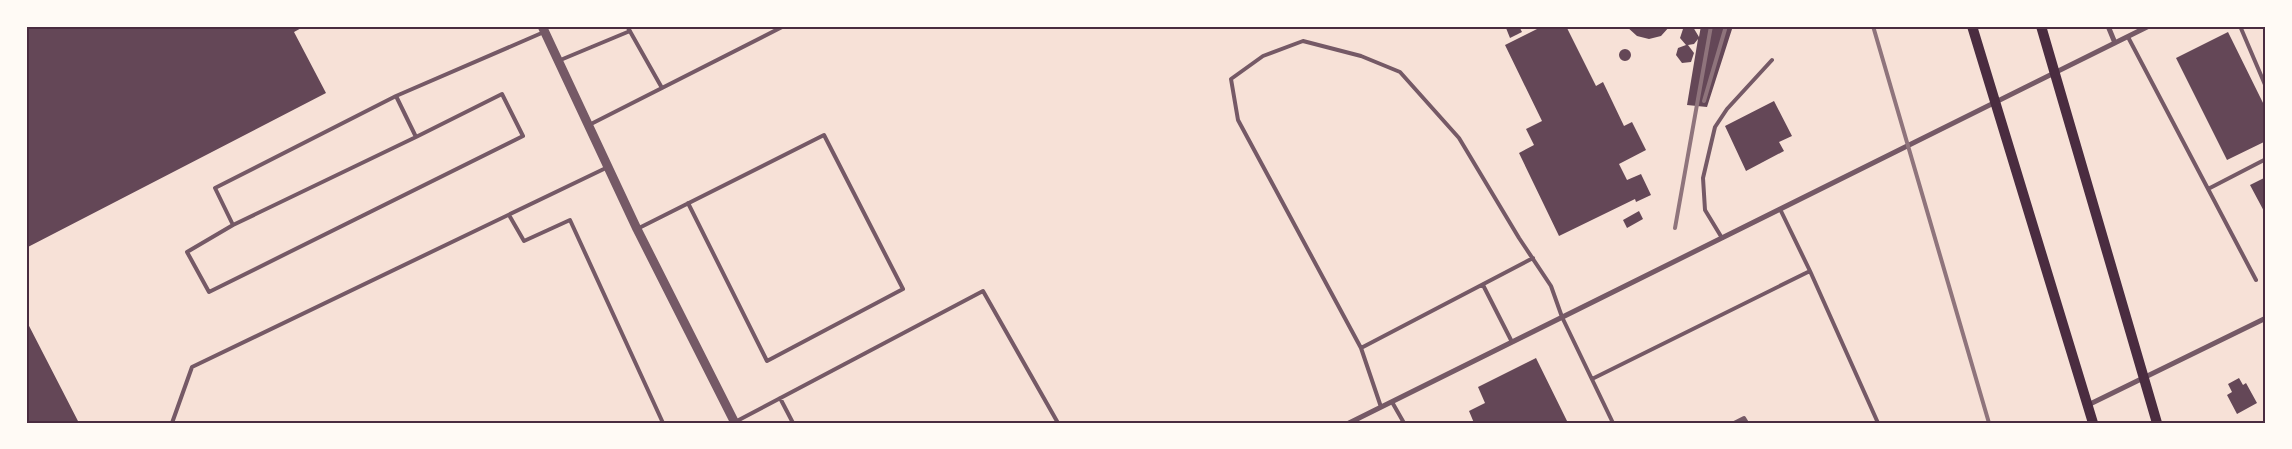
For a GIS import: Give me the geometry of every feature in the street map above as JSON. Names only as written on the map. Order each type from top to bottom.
[{"type":"main road","points":[[1972,26],[2092,423]]},
{"type":"main road","points":[[2041,26],[2157,423]]},
{"type":"street","points":[[2108,26],[2116,43]]},
{"type":"street","points":[[1349,423],[2116,43],[2141,28],[2149,26]]},
{"type":"street","points":[[543,29],[637,229],[735,422]]},
{"type":"street","points":[[2087,405],[2266,318]]},
{"type":"lane","points":[[627,26],[662,88]]},
{"type":"lane","points":[[588,126],[784,26]]},
{"type":"lane","points":[[2240,26],[2266,87]]},
{"type":"lane","points":[[233,226],[215,188],[396,96],[543,29]]},
{"type":"lane","points":[[558,61],[630,31]]},
{"type":"lane","points":[[2128,37],[2256,280]]},
{"type":"lane","points":[[1381,407],[1361,348],[1238,120],[1231,79],[1262,56],[1303,41],[1361,56],[1400,72],[1458,138],[1551,286],[1562,317],[1613,423]]},
{"type":"lane","points":[[1722,238],[1705,210],[1703,178],[1715,127],[1727,109],[1772,60]]},
{"type":"lane","points":[[502,94],[523,136],[208,292],[187,252],[233,226],[416,137],[502,94]]},
{"type":"lane","points":[[396,96],[416,137]]},
{"type":"lane","points":[[637,229],[688,203],[824,135],[903,289],[767,361],[688,203]]},
{"type":"lane","points":[[2208,189],[2266,159]]},
{"type":"lane","points":[[172,423],[192,368],[608,167]]},
{"type":"lane","points":[[1780,209],[1878,423]]},
{"type":"lane","points":[[509,215],[524,241],[570,220],[663,423]]},
{"type":"lane","points":[[1361,348],[1532,258]]},
{"type":"lane","points":[[1592,379],[1810,272]]},
{"type":"lane","points":[[1483,285],[1512,342]]},
{"type":"lane","points":[[735,422],[982,291],[1058,423]]},
{"type":"lane","points":[[780,398],[793,423]]},
{"type":"lane","points":[[1392,402],[1404,423]]},
{"type":"lane","points":[[1734,423],[1744,418],[1747,423]]},
{"type":"building","points":[[26,26],[305,26],[294,32],[326,93],[26,248]]},
{"type":"building","points":[[1519,26],[1522,32],[1510,38],[1506,28]]},
{"type":"building","points":[[1543,26],[1566,26],[1596,86],[1603,82],[1624,126],[1632,122],[1646,150],[1619,164],[1627,180],[1641,174],[1651,195],[1636,202],[1635,199],[1559,236],[1519,153],[1534,145],[1526,129],[1542,121],[1505,45]]},
{"type":"building","points":[[1626,26],[1670,26],[1661,36],[1649,39],[1637,36]]},
{"type":"building","points":[[1701,26],[1733,26],[1707,107],[1687,105],[1698,39],[1694,44],[1688,45],[1694,53],[1691,62],[1682,63],[1676,55],[1678,48],[1686,45],[1680,38],[1683,29],[1693,27],[1699,37]]},
{"type":"building","points":[[2228,32],[2266,109],[2266,141],[2227,160],[2176,58]]},
{"type":"building","points":[[1623,49],[1627,49],[1631,55],[1627,61],[1623,61],[1619,57],[1619,53]]},
{"type":"building","points":[[1774,101],[1792,136],[1779,142],[1784,151],[1746,171],[1725,126]]},
{"type":"building","points":[[2266,177],[2266,215],[2250,185]]},
{"type":"building","points":[[1639,211],[1643,219],[1627,228],[1623,220]]},
{"type":"building","points":[[26,320],[79,423],[26,423]]},
{"type":"building","points":[[1536,358],[1568,423],[1474,423],[1469,411],[1485,403],[1478,387]]},
{"type":"building","points":[[2239,378],[2243,385],[2246,383],[2257,403],[2237,414],[2227,395],[2232,392],[2228,384]]},
{"type":"railway","points":[[1675,228],[1711,26]]},
{"type":"railway","points":[[1704,101],[1726,26]]},
{"type":"railway","points":[[1873,26],[1989,423]]}]
